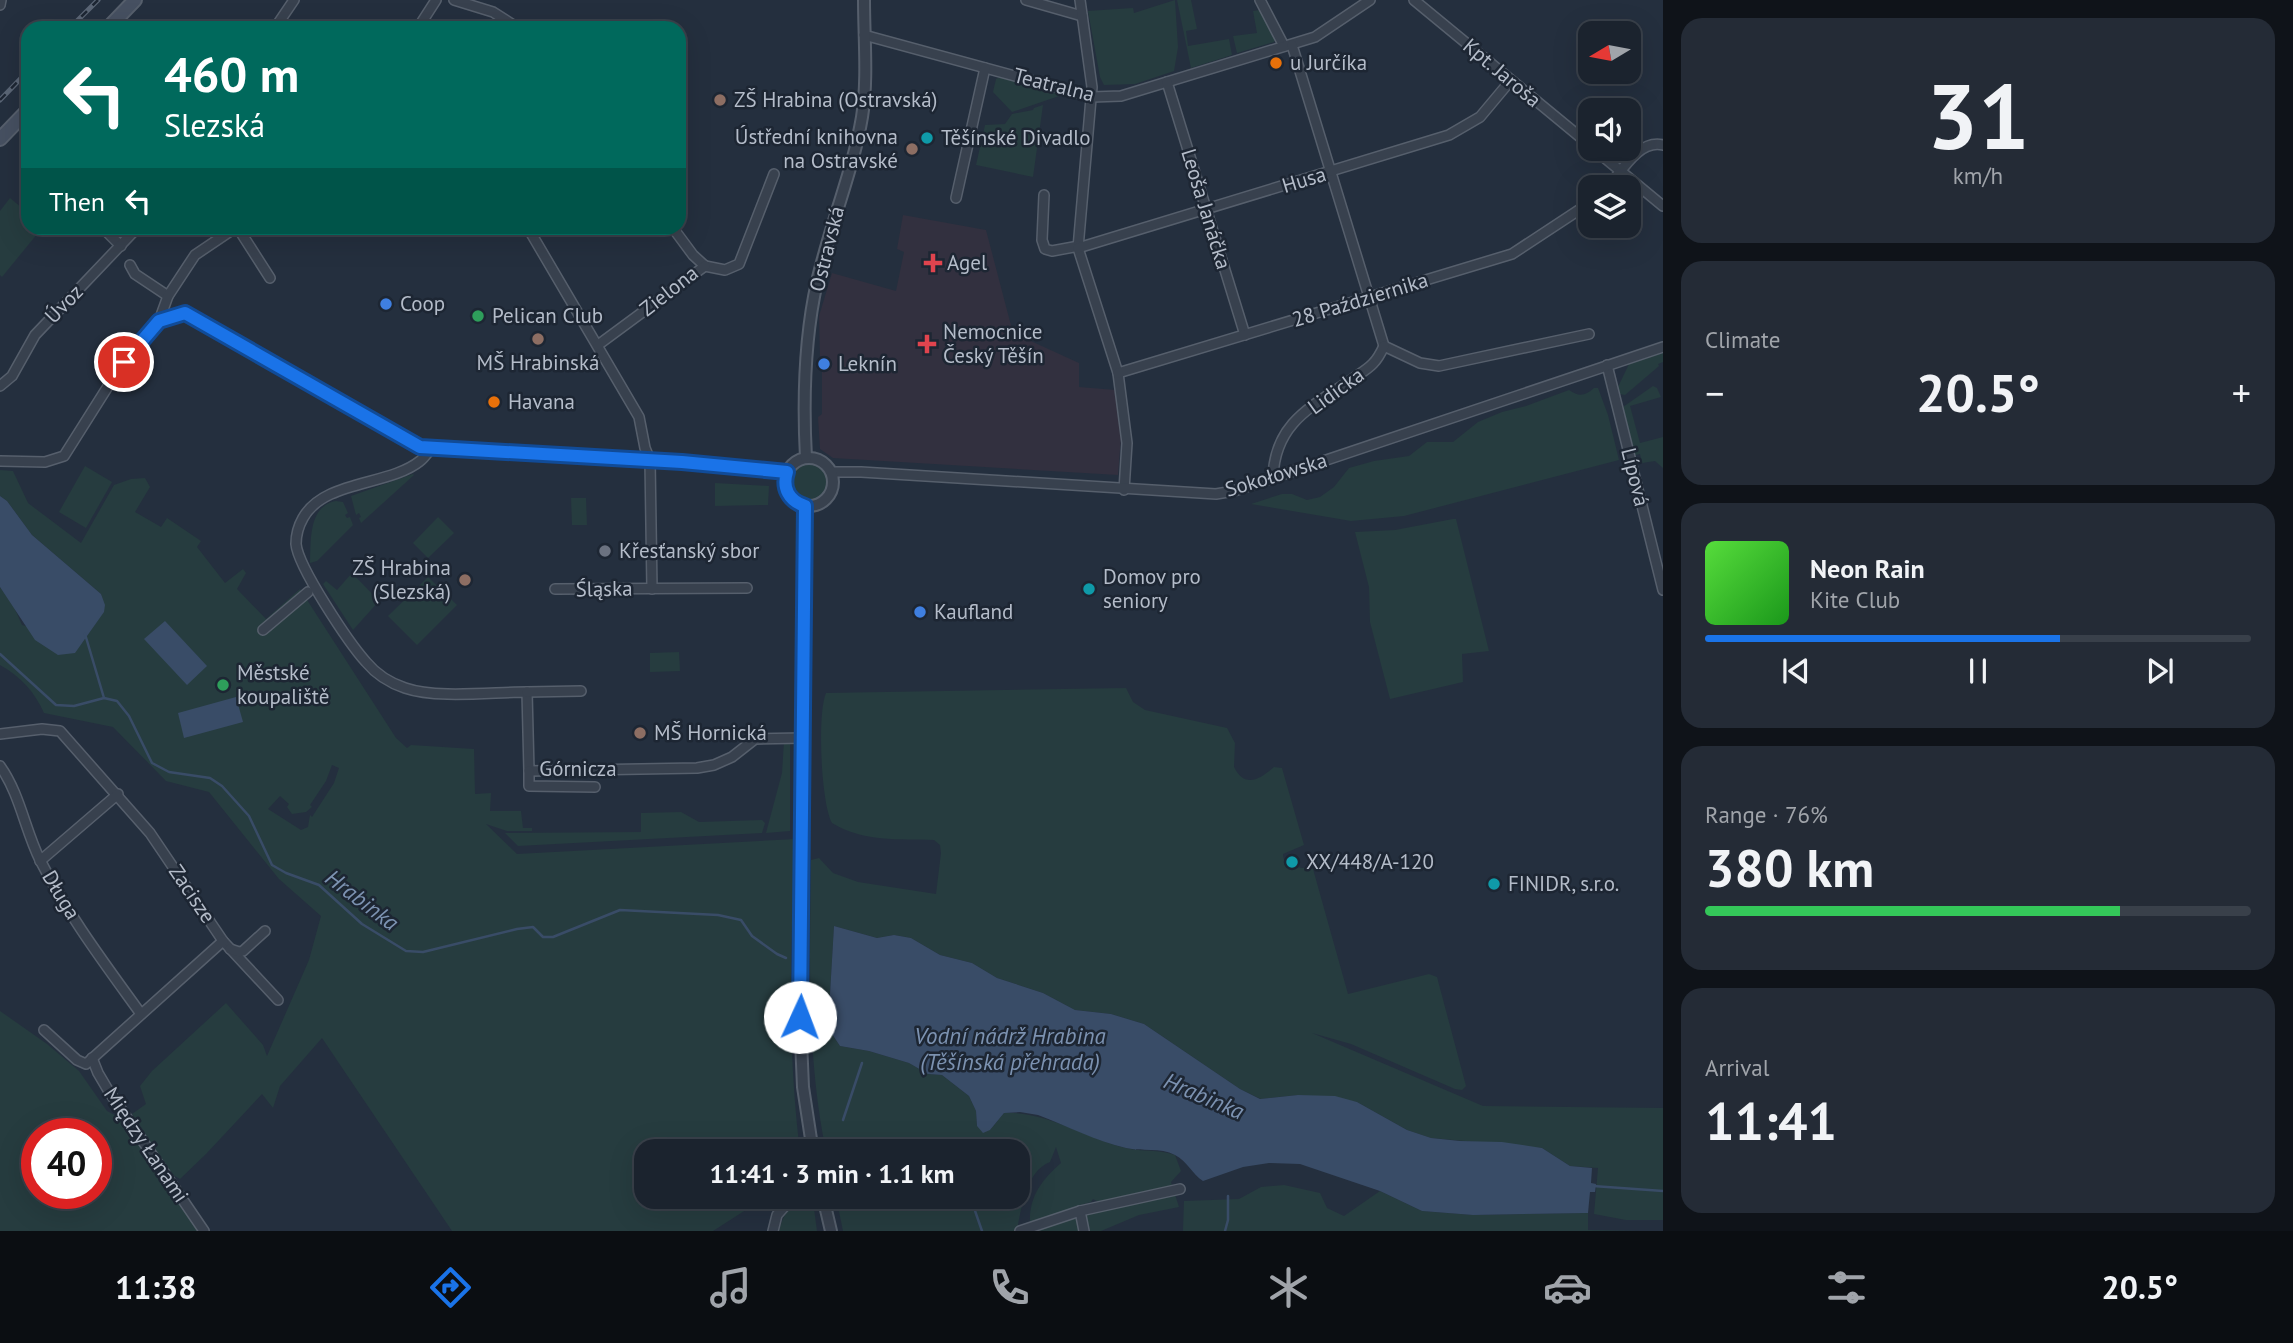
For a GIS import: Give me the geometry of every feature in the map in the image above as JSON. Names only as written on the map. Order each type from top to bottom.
[{"type":"main road","points":[[115,21],[135,0]]},
{"type":"main road","points":[[0,139],[21,117]]},
{"type":"street","points":[[280,21],[294,0]]},
{"type":"street","points":[[423,21],[436,0]]},
{"type":"street","points":[[454,0],[493,12],[507,21]]},
{"type":"street","name":"Ostravská","points":[[806,458],[810,321],[861,120],[865,80],[864,0]]},
{"type":"street","points":[[1026,0],[1082,16]]},
{"type":"street","points":[[1080,0],[1092,75],[1092,97],[1078,247],[1118,373],[1127,443],[1124,490]]},
{"type":"street","points":[[1260,0],[1288,46],[1331,171],[1384,346],[1420,363],[1439,366],[1589,334]]},
{"type":"street","name":"Teatralna","points":[[864,35],[1092,97],[1121,96],[1315,37],[1370,0]]},
{"type":"street","name":"Kpt. Jaroša","points":[[1414,0],[1578,135]]},
{"type":"street","points":[[428,21],[429,12]]},
{"type":"street","points":[[956,198],[985,68]]},
{"type":"street","name":"Husa","points":[[1044,195],[1042,240],[1045,249],[1052,251],[1078,247],[1448,135],[1480,117],[1511,79]]},
{"type":"street","name":"Leoša Janáčka","points":[[1167,82],[1245,335]]},
{"type":"street","points":[[1619,175],[1643,146],[1654,142],[1663,145]]},
{"type":"street","name":"Kpt. Jaroša","points":[[1609,161],[1663,206]]},
{"type":"street","points":[[711,271],[725,270],[739,264],[774,174]]},
{"type":"street","name":"28 Października","points":[[1118,373],[1512,254],[1578,211]]},
{"type":"street","points":[[110,235],[121,246]]},
{"type":"street","name":"Úvoz","points":[[0,386],[12,376],[35,335],[131,235]]},
{"type":"street","points":[[0,461],[45,461],[64,456],[124,362],[159,321],[168,296],[195,255],[225,235]]},
{"type":"street","points":[[241,235],[270,278]]},
{"type":"street","name":"Śląska","points":[[532,235],[636,408],[650,460],[652,589]]},
{"type":"street","name":"Zielona","points":[[598,345],[711,271],[693,255],[678,235]]},
{"type":"street","points":[[130,265],[135,274],[168,296]]},
{"type":"street","points":[[734,266],[738,277]]},
{"type":"street","points":[[159,321],[185,313],[410,442],[431,449],[744,466],[787,472]]},
{"type":"street","name":"Lidicka","points":[[1273,477],[1274,458],[1284,433],[1308,409],[1377,362],[1384,346]]},
{"type":"street","name":"Sokołowska","points":[[831,472],[1216,494],[1234,491],[1663,347]]},
{"type":"street","name":"Lípová","points":[[1607,365],[1663,590]]},
{"type":"street","points":[[431,449],[419,462],[327,496],[315,504],[303,517],[296,542],[307,574],[366,663],[392,683],[408,689],[438,693],[582,691]]},
{"type":"street","points":[[806,458],[820,460],[831,472],[833,484],[829,495],[820,503],[805,506],[795,502],[785,483],[787,472],[795,462],[806,458]]},
{"type":"street","points":[[805,506],[800,1017],[803,1087],[811,1139]]},
{"type":"street","name":"Śląska","points":[[555,590],[747,588]]},
{"type":"street","points":[[263,631],[308,592]]},
{"type":"street","name":"Górnicza","points":[[527,692],[529,771],[696,768],[714,765],[732,757],[755,739],[803,738]]},
{"type":"street","name":"Zacisze","points":[[0,734],[42,729],[60,732],[150,833],[227,945],[141,1014]]},
{"type":"street","name":"Długa","points":[[0,766],[9,779],[40,861],[64,905],[141,1014]]},
{"type":"street","points":[[529,771],[529,786],[595,787]]},
{"type":"street","points":[[40,861],[118,794]]},
{"type":"street","points":[[227,945],[239,952],[243,951],[265,931]]},
{"type":"street","points":[[227,945],[278,1000]]},
{"type":"street","points":[[44,1030],[80,1063],[86,1064],[141,1014]]},
{"type":"street","name":"Między Łanami","points":[[92,1058],[108,1090],[204,1231]]},
{"type":"street","points":[[1020,1231],[1080,1211],[1180,1189]]},
{"type":"street","points":[[773,1231],[777,1215],[782,1209]]},
{"type":"street","points":[[826,1209],[831,1231]]},
{"type":"street","points":[[1080,1211],[1084,1231]]},
{"type":"shaded area","name":"Nemocnice Český Těšín","points":[[903,215],[986,230],[1013,333],[1079,363],[1079,387],[1116,390],[1121,437],[1118,475],[833,458],[820,449],[818,417],[822,414],[822,370],[825,370],[825,358],[820,358],[819,316],[832,273],[896,291],[904,252],[897,249]]},
{"type":"green space","points":[[1175,0],[1178,47],[1174,71],[1135,84],[1104,85],[1100,77],[1088,11],[1133,8],[1134,13]]},
{"type":"green space","points":[[1177,0],[1191,0],[1197,29],[1186,31],[1188,46],[1229,39],[1232,55],[1191,68]]},
{"type":"green space","points":[[1260,10],[1274,42],[1237,53],[1233,36],[1257,33],[1253,11]]},
{"type":"green space","points":[[1000,77],[1057,92],[1059,96],[1012,112],[993,92],[996,79]]},
{"type":"green space","points":[[1043,105],[1033,177],[976,165],[985,125],[1005,124],[1012,114]]},
{"type":"green space","points":[[10,198],[21,207],[21,235],[36,235],[2,277],[0,275],[0,211]]},
{"type":"green space","points":[[1663,353],[1663,362],[1658,364],[1659,366],[1625,395],[1620,394],[1618,387],[1629,364]]},
{"type":"green space","points":[[1653,386],[1661,397],[1630,406],[1640,443],[1663,437],[1663,468],[1655,461],[1642,463],[1640,454],[1635,455],[1623,407]]},
{"type":"green space","points":[[1598,388],[1608,415],[1619,460],[1404,516],[1351,521],[1251,504],[1282,494],[1292,494],[1307,500],[1320,497],[1334,487],[1349,468],[1409,456],[1427,442],[1453,442],[1478,422],[1502,412],[1569,390],[1582,395]]},
{"type":"green space","points":[[809,464],[822,469],[827,482],[822,495],[809,500],[796,495],[791,482],[796,469]]},
{"type":"green space","points":[[85,466],[112,482],[86,528],[59,512]]},
{"type":"green space","points":[[0,470],[13,471],[28,503],[81,543],[114,485],[131,479],[145,478],[150,487],[135,512],[161,527],[167,518],[201,541],[197,547],[225,583],[243,569],[246,573],[237,589],[266,619],[300,589],[396,738],[407,748],[411,745],[474,749],[475,794],[491,793],[490,811],[521,811],[523,828],[532,828],[532,831],[507,831],[486,824],[517,854],[796,839],[791,995],[793,1073],[799,1139],[634,1139],[634,1209],[747,1209],[713,1231],[452,1231],[322,1038],[280,1086],[273,1108],[262,1094],[180,1179],[168,1172],[132,1114],[146,1104],[140,1086],[152,1071],[226,1003],[263,1045],[267,1056],[309,960],[321,916],[279,879],[209,792],[166,781],[113,727],[44,713],[26,685],[0,665],[0,587],[22,625],[82,643],[104,611],[101,594],[32,535],[7,501],[0,496]],"holes":[[[332,765],[339,768],[334,783],[312,817],[310,815],[308,827],[301,830],[268,809],[280,796],[289,804],[287,807],[292,814],[306,812],[312,807],[310,805],[326,781]]]},
{"type":"green space","points":[[414,475],[361,523],[351,496]]},
{"type":"green space","points":[[715,483],[769,486],[768,505],[715,506]]},
{"type":"green space","points":[[571,498],[586,498],[587,525],[572,525]]},
{"type":"green space","points":[[343,502],[348,513],[345,515],[350,517],[353,525],[317,561],[310,563],[311,535],[316,517],[327,504]]},
{"type":"green space","points":[[438,517],[454,533],[428,558],[413,543]]},
{"type":"green space","points":[[1456,519],[1489,651],[1462,654],[1463,682],[1390,699],[1370,622],[1369,587],[1355,532],[1395,530]]},
{"type":"green space","points":[[352,573],[379,601],[353,630],[323,584],[326,581],[337,590]]},
{"type":"green space","points":[[428,577],[457,605],[417,645],[388,616]]},
{"type":"green space","points":[[679,652],[680,671],[650,672],[650,653]]},
{"type":"green space","points":[[1126,688],[1133,702],[1145,710],[1227,728],[1235,743],[1234,767],[1243,778],[1253,780],[1274,767],[1282,768],[1304,845],[1283,854],[1284,859],[1289,865],[1313,869],[1348,994],[1429,974],[1437,977],[1466,1086],[1462,1090],[1455,1089],[1351,1044],[1312,1033],[1483,1106],[1663,1108],[1663,1220],[1626,1220],[1594,1214],[1598,1168],[1570,1166],[1542,1148],[1431,1138],[1407,1130],[1357,1102],[1298,1095],[1261,1099],[1240,1089],[1144,1024],[1111,1014],[1075,1010],[1043,993],[997,978],[972,963],[940,955],[911,938],[894,935],[877,938],[834,926],[828,1028],[840,1046],[869,1051],[909,1063],[928,1074],[942,1075],[969,1096],[976,1111],[977,1126],[990,1130],[1004,1113],[1036,1116],[1111,1144],[1175,1155],[1181,1171],[1171,1182],[1179,1207],[1139,1215],[1101,1231],[1090,1231],[1086,1215],[1101,1210],[1101,1203],[1093,1199],[1073,1207],[1079,1231],[1031,1231],[1031,1210],[1036,1192],[1061,1163],[1056,1147],[1050,1162],[1035,1173],[1030,1182],[1030,1139],[824,1139],[812,1042],[811,860],[819,858],[833,873],[858,882],[936,894],[941,853],[940,845],[934,840],[856,834],[832,823],[825,797],[822,758],[822,719],[826,693]]},
{"type":"green space","points":[[784,741],[790,744],[790,831],[766,833],[782,773]]},
{"type":"green space","points":[[681,812],[699,822],[762,820],[765,823],[762,833],[518,846],[505,833],[641,832],[641,813]]},
{"type":"green space","points":[[0,1011],[47,1044],[79,1071],[107,1111],[128,1122],[200,1231],[0,1231]]},
{"type":"green space","points":[[1284,1185],[1320,1193],[1327,1208],[1344,1216],[1380,1191],[1422,1211],[1473,1215],[1588,1213],[1588,1230],[1640,1231],[1183,1231],[1184,1201],[1239,1199],[1261,1187]]},
{"type":"green space","points":[[814,1209],[817,1231],[779,1231],[788,1211]]},
{"type":"green space","points":[[838,1209],[1022,1209],[1017,1231],[843,1231]]},
{"type":"water","points":[[0,496],[7,501],[32,535],[101,594],[105,605],[104,612],[75,653],[58,655],[35,640],[0,587]]},
{"type":"water","points":[[165,621],[207,666],[187,685],[144,639]]},
{"type":"water","points":[[236,697],[243,722],[184,738],[178,713]]},
{"type":"water","name":"Vodní nádrž Hrabina (Těšínská přehrada)","points":[[834,926],[877,938],[894,935],[911,938],[940,955],[972,963],[997,978],[1043,993],[1075,1010],[1111,1014],[1144,1024],[1240,1089],[1260,1099],[1298,1095],[1335,1096],[1357,1102],[1407,1130],[1431,1138],[1502,1142],[1542,1148],[1570,1166],[1592,1168],[1591,1183],[1596,1184],[1595,1192],[1590,1192],[1588,1213],[1473,1215],[1422,1211],[1380,1191],[1300,1164],[1269,1163],[1243,1167],[1203,1181],[1175,1155],[1115,1145],[1038,1115],[1020,1112],[1004,1113],[990,1130],[983,1133],[977,1126],[976,1111],[969,1096],[942,1075],[928,1074],[909,1063],[869,1051],[840,1046],[828,1028]]},
{"type":"waterway","points":[[85,634],[104,698]]},
{"type":"waterway","name":"Hrabinka","points":[[0,654],[56,705],[74,706],[104,698],[117,701],[129,716],[152,763],[169,772],[210,778],[222,786],[249,816],[272,865],[319,885],[362,924],[406,951],[423,952],[533,927],[543,937],[553,937],[620,910],[718,915],[741,920],[752,936],[786,958]]},
{"type":"waterway","points":[[843,1120],[862,1063]]},
{"type":"waterway","name":"Hrabinka","points":[[1593,1186],[1663,1191]]},
{"type":"waterway","points":[[1225,1231],[1228,1196]]},
{"type":"waterway","points":[[974,1209],[982,1231]]},
{"type":"railway","points":[[77,21],[98,0]]},
{"type":"railway","points":[[0,100],[21,78]]},
{"type":"place","name":"u Jurčíka","points":[[1276,63]]},
{"type":"place","name":"ZŠ Hrabina (Ostravská)","points":[[720,100]]},
{"type":"place","name":"Těšínské Divadlo","points":[[927,138]]},
{"type":"place","name":"Ústřední knihovna na Ostravské","points":[[912,149]]},
{"type":"place","name":"Agel","points":[[933,263]]},
{"type":"place","name":"Coop","points":[[386,304]]},
{"type":"place","name":"Pelican Club","points":[[478,316]]},
{"type":"place","name":"MŠ Hrabinská","points":[[538,339]]},
{"type":"place","name":"Nemocnice Český Těšín","points":[[927,344]]},
{"type":"place","name":"Leknín","points":[[824,364]]},
{"type":"place","name":"Havana","points":[[494,402]]},
{"type":"place","name":"Křesťanský sbor","points":[[605,551]]},
{"type":"place","name":"ZŠ Hrabina (Slezská)","points":[[465,580]]},
{"type":"place","name":"Domov pro seniory","points":[[1089,589]]},
{"type":"place","name":"Kaufland","points":[[920,612]]},
{"type":"place","name":"Městské koupaliště","points":[[223,685]]},
{"type":"place","name":"MŠ Hornická","points":[[640,733]]},
{"type":"place","name":"XX/448/A-120","points":[[1292,862]]},
{"type":"place","name":"FINIDR, s.r.o.","points":[[1494,884]]},
{"type":"route","points":[[124,362],[159,321],[185,313],[420,447],[744,466],[787,472],[785,486],[788,493],[795,502],[805,506],[800,1017]]}]
